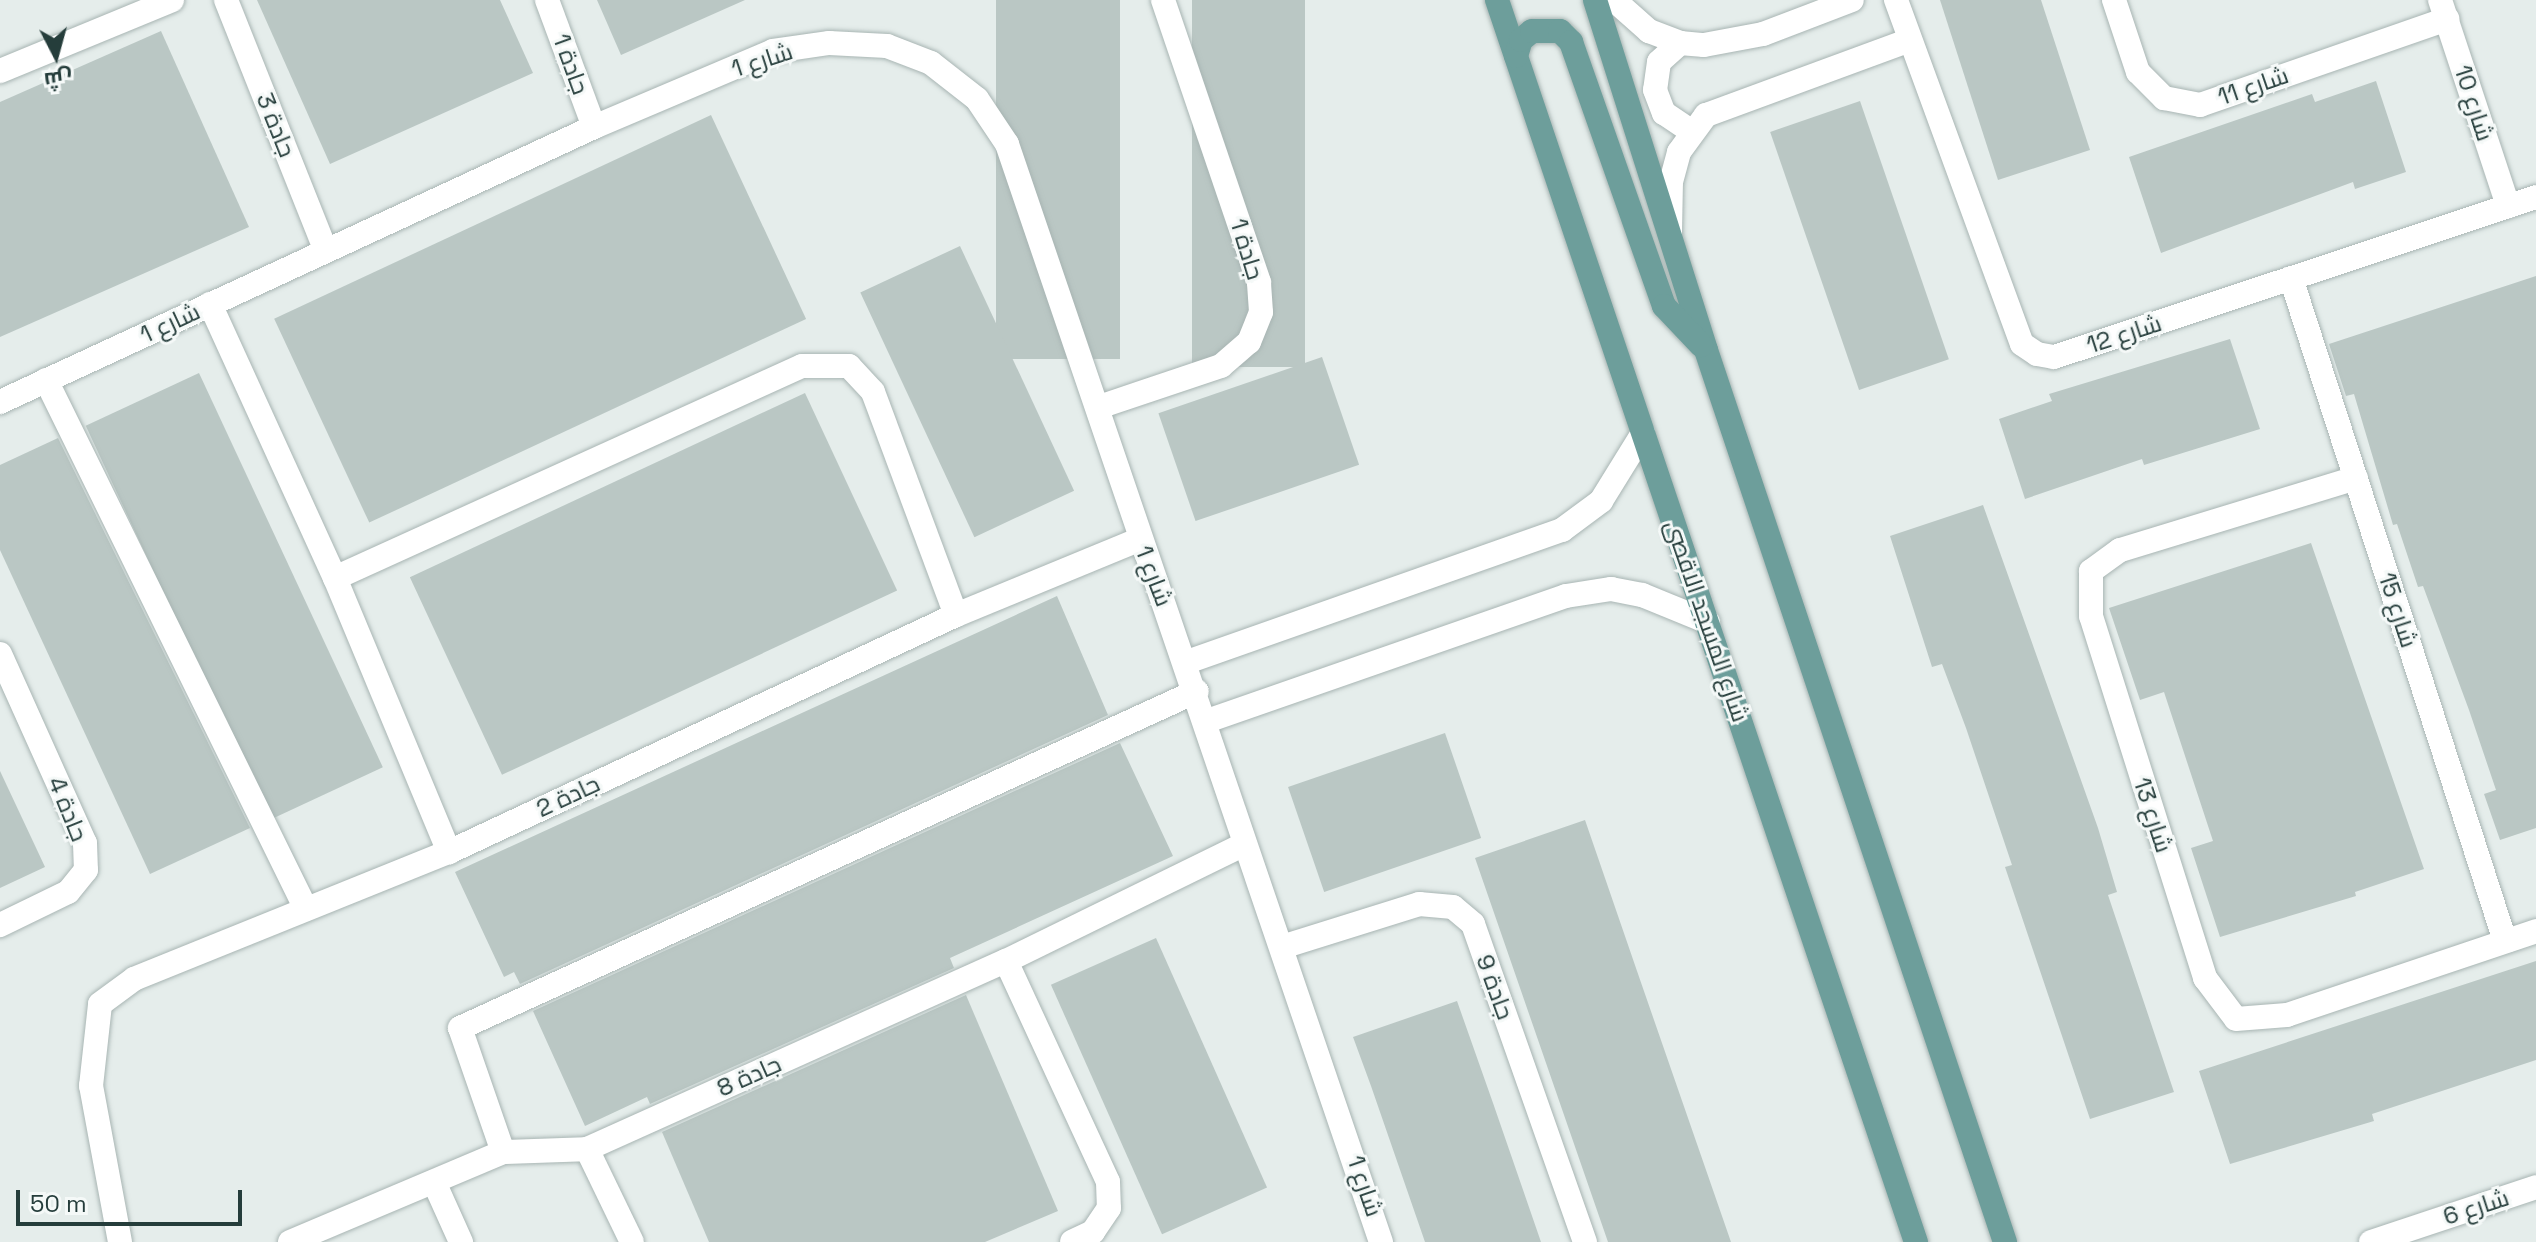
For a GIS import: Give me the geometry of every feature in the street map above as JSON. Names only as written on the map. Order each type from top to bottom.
[{"type":"main road","name":"شارع المسجد الاقصى","points":[[1497,0],[1916,1242]]},
{"type":"main road","points":[[1595,0],[1706,350],[2004,1236]]},
{"type":"main road","points":[[1516,56],[1521,40],[1532,31],[1560,31],[1571,42],[1664,306],[1706,350]]},
{"type":"street","points":[[0,71],[172,0]]},
{"type":"street","name":"جادة 3","points":[[226,0],[326,251]]},
{"type":"street","name":"جادة 1","points":[[547,0],[594,127]]},
{"type":"street","name":"جادة 1","points":[[1099,407],[1221,366],[1249,342],[1261,312],[1259,282],[1163,0]]},
{"type":"street","points":[[1614,0],[1649,31],[1680,43],[1704,45],[1763,34],[1852,0]]},
{"type":"street","name":"شارع 12","points":[[1896,0],[2022,344],[2037,354],[2054,357],[2536,197]]},
{"type":"street","name":"شارع 11","points":[[2114,0],[2138,72],[2164,98],[2200,105],[2444,10]]},
{"type":"street","name":"شارع 10","points":[[2444,10],[2508,206]]},
{"type":"street","points":[[1670,234],[1671,182],[1679,152],[1706,115],[1910,40]]},
{"type":"street","name":"شارع 1","points":[[0,402],[594,127],[773,51],[829,43],[887,46],[931,63],[977,99],[1007,144],[1099,407],[1140,539],[1197,691],[1243,845],[1282,947],[1381,1242]]},
{"type":"street","points":[[1680,43],[1659,62],[1655,90],[1664,113],[1692,132]]},
{"type":"street","name":"شارع 15","points":[[2291,278],[2505,941]]},
{"type":"street","points":[[210,304],[335,578],[449,852]]},
{"type":"street","points":[[335,578],[802,366],[849,366],[873,392],[956,615]]},
{"type":"street","points":[[46,380],[306,909]]},
{"type":"street","points":[[1187,662],[1562,530],[1601,501],[1643,433]]},
{"type":"street","name":"شارع 13","points":[[2356,478],[2120,550],[2091,571],[2091,616],[2205,978],[2236,1019],[2287,1015],[2536,931]]},
{"type":"street","name":"جادة 2","points":[[120,1242],[91,1086],[100,1004],[134,979],[449,852],[956,615],[1140,539]]},
{"type":"street","points":[[1207,721],[1566,596],[1611,589],[1642,595],[1708,622]]},
{"type":"street","name":"جادة 4","points":[[0,654],[85,843],[86,870],[68,892],[0,925]]},
{"type":"street","points":[[503,1152],[460,1028],[1197,691]]},
{"type":"street","name":"جادة 8","points":[[587,1149],[1006,961],[1243,845]]},
{"type":"street","name":"جادة 9","points":[[1282,947],[1419,904],[1453,907],[1473,924],[1585,1242]]},
{"type":"street","points":[[1006,961],[1108,1182],[1109,1208],[1093,1232],[1072,1242]]},
{"type":"street","points":[[290,1242],[503,1152],[587,1149],[632,1242]]},
{"type":"street","points":[[434,1182],[461,1242]]},
{"type":"street","name":"شارع 6","points":[[2371,1242],[2536,1187]]},
{"type":"building","points":[[257,0],[500,0],[533,73],[330,164]]},
{"type":"building","points":[[597,0],[745,0],[621,55]]},
{"type":"building","points":[[996,0],[1120,0],[1120,359],[996,359]]},
{"type":"building","points":[[1192,0],[1305,0],[1305,367],[1192,367]]},
{"type":"building","points":[[1940,0],[2041,0],[2090,150],[1998,180]]},
{"type":"building","points":[[161,31],[249,227],[0,337],[0,102]]},
{"type":"building","points":[[2376,81],[2406,172],[2355,189],[2353,182],[2161,253],[2129,157],[2312,94],[2315,102]]},
{"type":"building","points":[[1860,101],[1949,359],[1859,390],[1770,132]]},
{"type":"building","points":[[711,115],[806,319],[369,523],[274,319]]},
{"type":"building","points":[[960,246],[1074,491],[974,537],[860,292]]},
{"type":"building","points":[[2536,276],[2536,828],[2500,840],[2484,794],[2496,790],[2469,710],[2423,586],[2418,587],[2397,524],[2393,525],[2354,394],[2346,396],[2329,344]]},
{"type":"building","points":[[2230,339],[2260,429],[2144,465],[2142,459],[2025,499],[1999,419],[2052,401],[2049,394]]},
{"type":"building","points":[[1322,357],[1359,465],[1196,521],[1158,413]]},
{"type":"building","points":[[199,373],[383,767],[270,820],[86,426]]},
{"type":"building","points":[[805,393],[897,591],[502,775],[410,577]]},
{"type":"building","points":[[58,438],[250,828],[150,874],[0,550],[0,465]]},
{"type":"building","points":[[1983,505],[2098,828],[2117,892],[2108,895],[2174,1092],[2090,1119],[2005,867],[2012,865],[1966,728],[1942,664],[1932,667],[1890,536]]},
{"type":"building","points":[[2311,543],[2424,869],[2355,892],[2356,896],[2220,937],[2191,848],[2213,841],[2164,692],[2140,700],[2109,608]]},
{"type":"building","points":[[1057,596],[1108,715],[520,984],[514,972],[504,977],[455,872]]},
{"type":"building","points":[[1445,733],[1481,838],[1324,892],[1288,787]]},
{"type":"building","points":[[1120,743],[1173,856],[950,958],[954,968],[650,1104],[647,1097],[585,1126],[533,1011]]},
{"type":"building","points":[[0,771],[45,867],[0,888]]},
{"type":"building","points":[[1585,820],[1731,1242],[1608,1242],[1475,858]]},
{"type":"building","points":[[1156,938],[1267,1187],[1162,1234],[1051,985]]},
{"type":"building","points":[[2536,961],[2536,1060],[2372,1114],[2374,1121],[2230,1164],[2199,1071]]},
{"type":"building","points":[[966,995],[1058,1211],[985,1242],[709,1242],[662,1132]]},
{"type":"building","points":[[1457,1001],[1541,1242],[1425,1242],[1353,1037]]}]
